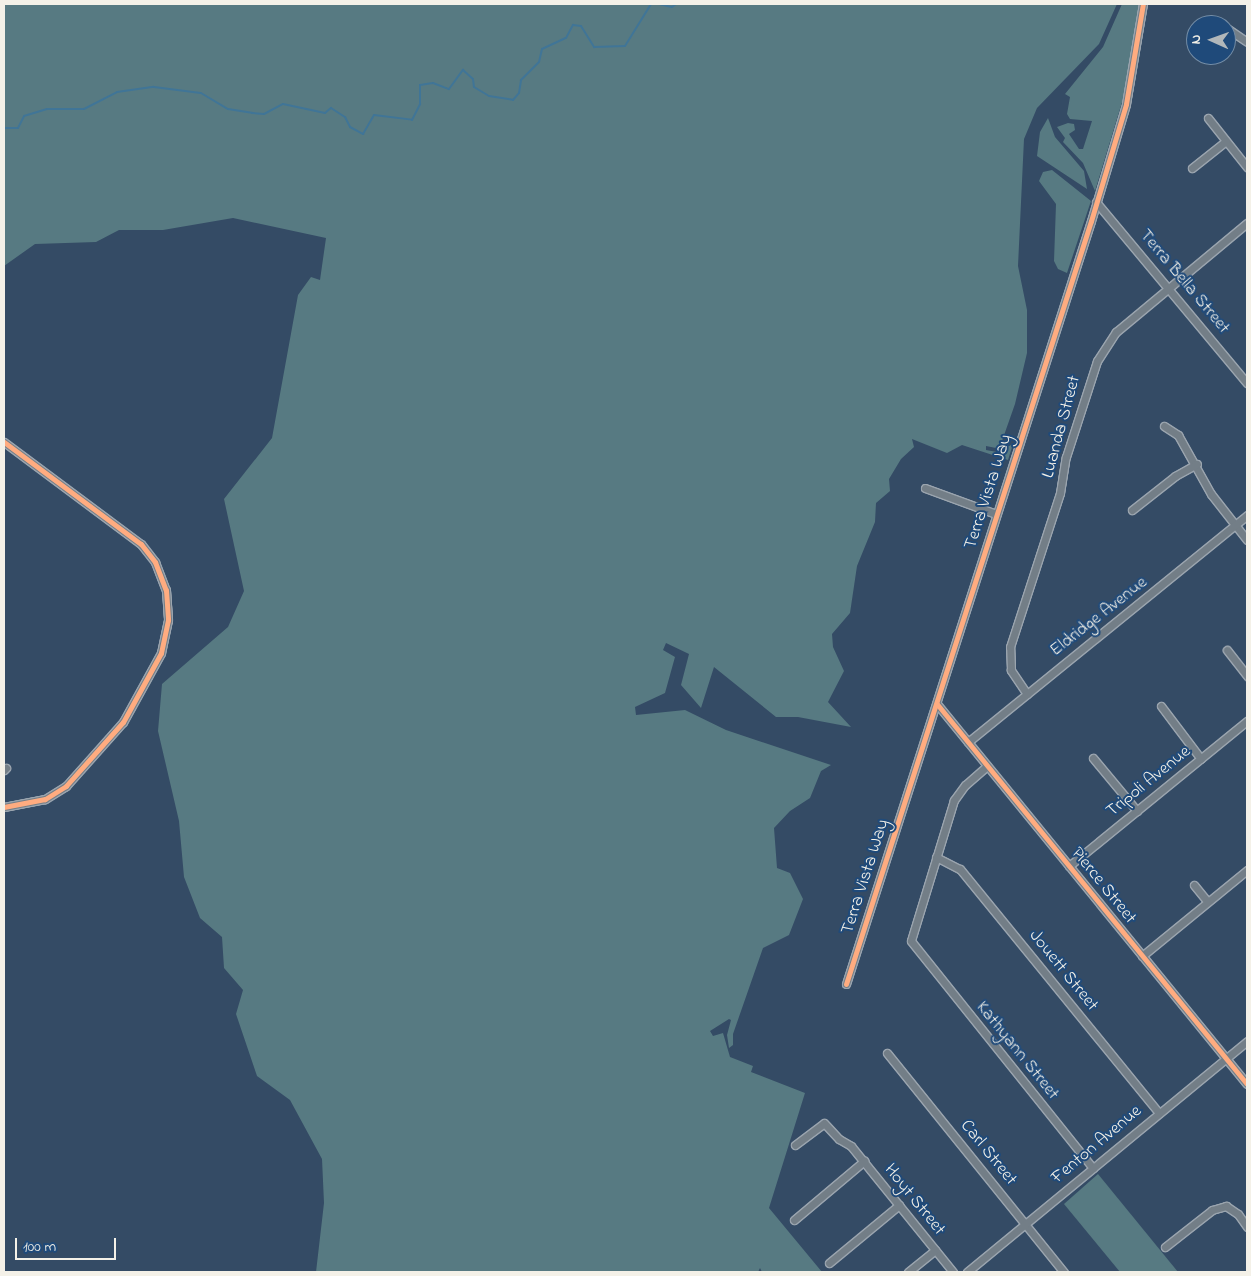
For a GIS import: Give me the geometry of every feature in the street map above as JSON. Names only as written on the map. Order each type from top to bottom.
[{"type":"street","name":"Terra Vista Way","points":[[846,984],[937,704],[1126,104],[1143,4]]},
{"type":"street","points":[[1236,35],[1247,42]]},
{"type":"street","points":[[1208,118],[1247,167]]},
{"type":"street","points":[[1192,168],[1226,140]]},
{"type":"street","name":"Terra Bella Street","points":[[1096,202],[1247,383]]},
{"type":"street","name":"Luanda Street","points":[[1026,694],[1011,670],[1010,647],[1060,493],[1066,457],[1097,361],[1116,332],[1247,223]]},
{"type":"street","points":[[1164,426],[1178,435],[1197,464],[1211,494],[1247,540]]},
{"type":"street","points":[[4,442],[141,544],[155,562],[166,590],[168,620],[161,653],[123,722],[66,786],[45,799],[4,807]]},
{"type":"street","points":[[1132,510],[1174,476],[1197,464]]},
{"type":"street","points":[[925,488],[996,514]]},
{"type":"street","name":"Eldridge Avenue","points":[[968,742],[1247,515]]},
{"type":"street","points":[[1227,650],[1247,676]]},
{"type":"street","name":"Pierce Street","points":[[937,704],[1247,1084]]},
{"type":"street","points":[[1161,706],[1201,759]]},
{"type":"street","name":"Tripoli Avenue","points":[[1069,866],[1247,721]]},
{"type":"street","points":[[1093,758],[1136,811]]},
{"type":"street","points":[[936,858],[954,800],[965,785],[987,766]]},
{"type":"street","name":"Kathyann Street","points":[[936,858],[912,928],[911,941],[918,953],[1093,1168]]},
{"type":"street","name":"Jouett Street","points":[[936,858],[960,869],[1159,1113]]},
{"type":"street","points":[[1142,956],[1247,870]]},
{"type":"street","points":[[1194,884],[1207,901]]},
{"type":"street","name":"Fenton Avenue","points":[[967,1272],[1247,1041]]},
{"type":"street","name":"Carl Street","points":[[886,1053],[1064,1272]]},
{"type":"street","name":"Hoyt Street","points":[[795,1145],[824,1123],[839,1139],[851,1146],[864,1161],[953,1272]]},
{"type":"street","points":[[794,1220],[864,1161]]},
{"type":"street","points":[[829,1263],[899,1205]]},
{"type":"street","points":[[1165,1247],[1212,1210],[1226,1206],[1238,1214],[1247,1227]]},
{"type":"street","points":[[908,1272],[935,1250]]},
{"type":"green space","points":[[4,4],[1117,4],[1099,44],[1037,108],[1024,139],[1018,266],[1027,310],[1027,353],[1015,404],[1002,441],[996,448],[986,446],[986,450],[997,452],[1013,444],[1008,460],[962,445],[947,453],[912,439],[914,447],[901,459],[889,479],[890,491],[876,503],[875,522],[857,566],[850,613],[832,634],[833,647],[844,671],[828,702],[851,727],[798,717],[776,717],[714,667],[701,708],[681,685],[689,654],[666,643],[663,650],[675,657],[665,693],[635,707],[636,715],[685,710],[726,730],[831,765],[821,771],[810,798],[790,811],[774,828],[777,868],[790,873],[803,899],[789,935],[763,948],[733,1034],[733,1045],[729,1048],[727,1035],[731,1020],[729,1019],[710,1031],[713,1036],[723,1033],[730,1057],[753,1066],[751,1072],[805,1093],[769,1208],[822,1272],[762,1272],[760,1268],[758,1272],[316,1272],[324,1203],[322,1159],[290,1100],[257,1076],[236,1014],[243,990],[224,968],[222,937],[200,918],[184,877],[179,821],[158,731],[162,684],[228,627],[244,591],[224,499],[272,438],[298,295],[311,277],[320,280],[326,238],[233,218],[163,230],[119,230],[96,242],[35,244],[4,266]]},
{"type":"green space","points":[[1122,4],[1141,4],[1123,99],[1095,191],[1083,163],[1063,142],[1065,138],[1057,127],[1068,123],[1074,124],[1075,130],[1069,134],[1079,149],[1083,149],[1092,121],[1070,119],[1067,114],[1070,97],[1065,94],[1103,47]]},
{"type":"green space","points":[[1048,118],[1055,137],[1084,171],[1087,189],[1037,156],[1040,132]]},
{"type":"green space","points":[[1052,170],[1091,201],[1067,273],[1058,269],[1054,261],[1056,204],[1039,181],[1043,172]]},
{"type":"green space","points":[[1098,1174],[1178,1272],[1120,1272],[1064,1204]]},
{"type":"waterway","points":[[4,128],[18,128],[24,116],[47,109],[84,109],[117,92],[154,87],[201,93],[228,109],[252,113],[264,114],[283,104],[325,113],[331,108],[345,117],[350,127],[363,134],[374,115],[412,120],[420,104],[420,85],[433,83],[449,89],[463,70],[473,79],[474,87],[489,96],[513,100],[519,93],[521,80],[539,62],[542,49],[566,38],[573,25],[581,26],[594,47],[625,46],[651,4]]},
{"type":"waterway","points":[[659,4],[672,7],[676,4]]},
{"type":"cycle path","points":[[846,984],[1091,221],[1126,104],[1143,4]]},
{"type":"cycle path","points":[[4,442],[141,544],[155,562],[166,590],[168,620],[161,653],[123,722],[66,786],[45,799],[4,807]]},
{"type":"cycle path","points":[[937,704],[1247,1084]]}]
